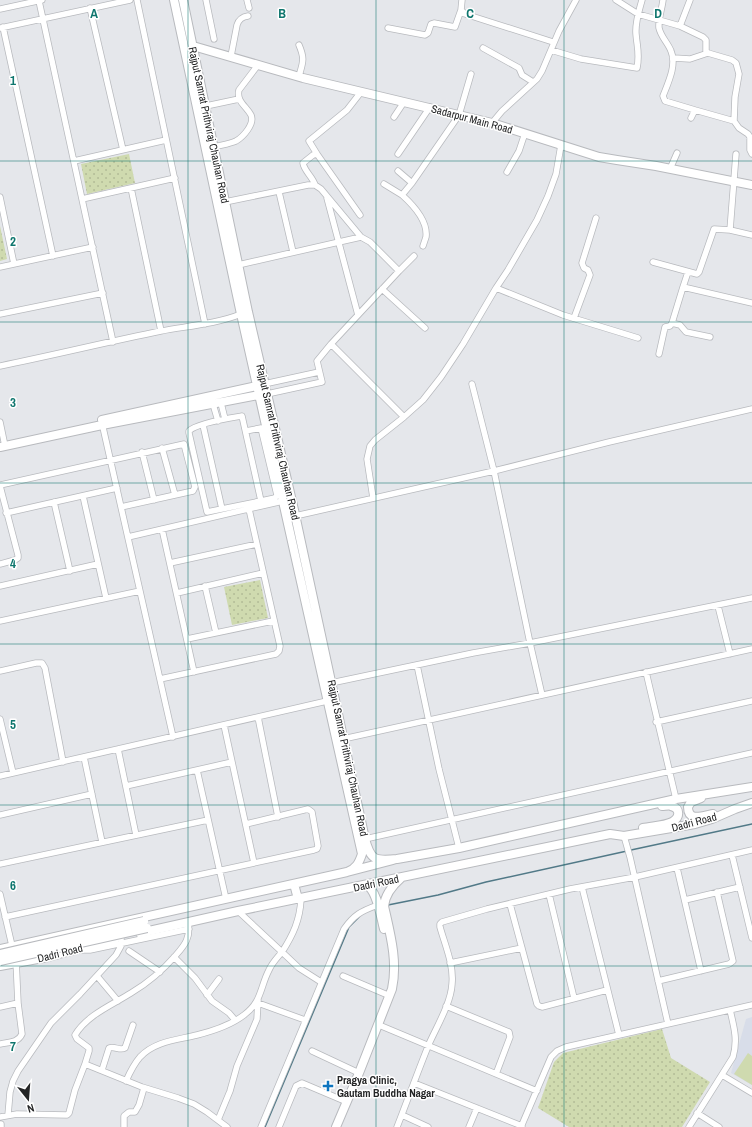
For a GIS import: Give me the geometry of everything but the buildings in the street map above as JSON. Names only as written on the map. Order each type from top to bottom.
[{"type":"street","points":[[0,10],[41,0],[43,18],[113,342]]},
{"type":"street","points":[[53,256],[1,28],[130,0]]},
{"type":"street","points":[[137,0],[206,323]]},
{"type":"street","name":"Rajput Samrat Prithviraj Chauhan Road","points":[[174,0],[241,314],[261,385]]},
{"type":"street","name":"Rajput Samrat Prithviraj Chauhan Road","points":[[183,0],[238,265],[283,501],[362,854],[359,863],[352,871],[347,872]]},
{"type":"street","points":[[206,0],[214,39]]},
{"type":"street","points":[[247,0],[249,8]]},
{"type":"street","points":[[388,28],[426,35],[434,23],[454,27],[462,10],[462,0]]},
{"type":"street","points":[[492,123],[510,102],[533,82],[542,70],[553,42],[576,0]]},
{"type":"street","points":[[616,0],[638,14],[680,26],[706,40],[706,51],[708,53]]},
{"type":"street","points":[[550,50],[581,59],[637,68],[639,54],[636,33],[638,14],[642,0]]},
{"type":"street","points":[[663,0],[659,27],[674,58],[663,96],[665,101],[734,121]]},
{"type":"street","points":[[680,26],[690,0]]},
{"type":"street","points":[[90,8],[123,150]]},
{"type":"street","points":[[462,10],[465,14],[477,19],[553,42]]},
{"type":"street","points":[[231,56],[239,20],[248,16]]},
{"type":"street","points":[[299,45],[303,54],[303,59],[299,76]]},
{"type":"street","name":"Sadarpur Main Road","points":[[193,46],[361,92],[430,107],[492,123],[599,157],[752,185]]},
{"type":"street","points":[[483,48],[519,68],[522,75],[533,82]]},
{"type":"street","points":[[674,58],[690,59],[708,53],[732,60],[736,63],[740,74],[735,97],[734,121],[739,128],[750,137],[750,150],[752,154]]},
{"type":"street","points":[[214,147],[236,141],[243,136],[251,123],[251,115],[239,99],[238,95],[239,90],[258,65]]},
{"type":"street","points":[[402,195],[412,184],[459,115],[471,74]]},
{"type":"street","points":[[360,215],[309,141],[347,110],[361,92]]},
{"type":"street","points":[[206,106],[239,99]]},
{"type":"street","points":[[394,117],[404,102]]},
{"type":"street","points":[[398,154],[430,107]]},
{"type":"street","points":[[691,118],[695,110]]},
{"type":"street","points":[[507,172],[519,151],[524,134]]},
{"type":"street","points":[[74,161],[166,140]]},
{"type":"street","points":[[372,498],[367,459],[367,453],[370,446],[375,440],[404,418],[423,400],[441,377],[463,344],[523,244],[548,196],[556,174],[561,145]]},
{"type":"street","points":[[670,169],[677,153]]},
{"type":"street","points":[[317,154],[304,162],[303,165],[315,185],[321,189],[361,237],[370,242],[399,271]]},
{"type":"street","points":[[730,230],[736,154]]},
{"type":"street","points":[[398,171],[412,184]]},
{"type":"street","points":[[82,199],[175,178]]},
{"type":"street","points":[[384,184],[402,195],[411,203],[420,216],[425,228],[426,236],[423,246]]},
{"type":"street","points":[[225,202],[308,185],[315,185]]},
{"type":"street","points":[[131,188],[161,331]]},
{"type":"street","points":[[279,192],[293,252]]},
{"type":"street","points":[[326,196],[358,315]]},
{"type":"street","points":[[0,197],[14,264]]},
{"type":"street","points":[[574,318],[590,275],[590,272],[582,266],[582,263],[596,218]]},
{"type":"street","points":[[653,262],[695,274],[699,273],[714,229],[730,230],[752,235]]},
{"type":"street","points":[[238,265],[361,237]]},
{"type":"street","points":[[0,267],[93,247]]},
{"type":"street","points":[[0,422],[2,443],[322,382],[317,361],[331,344],[414,256]]},
{"type":"street","points":[[659,354],[665,327],[670,326],[672,323],[688,272]]},
{"type":"street","points":[[683,287],[752,303]]},
{"type":"street","points":[[496,288],[574,318],[638,338]]},
{"type":"street","points":[[382,289],[425,328]]},
{"type":"street","points":[[0,314],[103,293]]},
{"type":"street","points":[[0,366],[161,331],[225,320],[241,314]]},
{"type":"street","points":[[672,323],[680,325],[686,332],[710,337]]},
{"type":"street","points":[[331,344],[404,418]]},
{"type":"street","points":[[102,423],[320,372]]},
{"type":"street","points":[[472,384],[494,471],[542,695]]},
{"type":"street","name":"Rajput Samrat Prithviraj Chauhan Road","points":[[263,394],[295,516],[368,850],[373,857],[378,860],[397,859]]},
{"type":"street","points":[[217,403],[225,419]]},
{"type":"street","points":[[217,403],[218,421]]},
{"type":"street","points":[[295,516],[494,471],[609,442],[752,409]]},
{"type":"street","points":[[246,431],[260,428],[277,495],[275,498],[261,501],[222,509],[209,512],[205,511],[188,433],[188,431],[192,428],[203,424],[242,416],[261,501]]},
{"type":"street","points":[[102,423],[173,737]]},
{"type":"street","points":[[203,424],[222,509]]},
{"type":"street","points":[[0,564],[18,558],[0,486],[182,443],[185,446],[195,489],[193,491],[121,507]]},
{"type":"street","points":[[162,448],[175,495]]},
{"type":"street","points":[[142,452],[154,500]]},
{"type":"street","points":[[6,513],[117,488]]},
{"type":"street","points":[[84,496],[106,598]]},
{"type":"street","points":[[128,537],[283,501]]},
{"type":"street","points":[[54,502],[70,570]]},
{"type":"street","points":[[160,679],[276,654],[279,651],[280,646],[273,621],[249,508]]},
{"type":"street","points":[[162,529],[194,672]]},
{"type":"street","points":[[170,563],[257,544]]},
{"type":"street","points":[[0,586],[98,564]]},
{"type":"street","points":[[177,593],[263,573]]},
{"type":"street","points":[[205,586],[216,633]]},
{"type":"street","points":[[0,621],[140,591]]},
{"type":"street","points":[[331,683],[417,664],[718,606],[752,598]]},
{"type":"street","points":[[718,606],[730,654]]},
{"type":"street","points":[[187,639],[273,621]]},
{"type":"street","points":[[343,739],[752,649]]},
{"type":"street","points":[[0,671],[42,663],[45,668],[63,762]]},
{"type":"street","points":[[417,664],[459,848]]},
{"type":"street","points":[[646,672],[656,722],[676,798]]},
{"type":"street","points":[[0,776],[327,701]]},
{"type":"street","points":[[656,722],[752,701]]},
{"type":"street","points":[[258,717],[278,817]]},
{"type":"street","points":[[0,719],[13,774]]},
{"type":"street","points":[[224,725],[254,863]]},
{"type":"street","points":[[118,749],[136,835]]},
{"type":"street","points":[[365,839],[752,753]]},
{"type":"street","points":[[84,757],[102,842]]},
{"type":"street","points":[[126,786],[232,762]]},
{"type":"street","points":[[197,770],[226,899]]},
{"type":"street","name":"Dadri Road","points":[[0,949],[347,872],[397,859],[459,848],[676,798],[752,787]]},
{"type":"street","points":[[732,790],[695,800],[688,807],[688,811],[692,817],[697,817],[735,809]]},
{"type":"street","points":[[0,815],[92,794]]},
{"type":"street","name":"Dadri Road","points":[[0,966],[121,941],[171,926],[189,926],[238,911],[610,834],[624,836],[695,824],[752,803]]},
{"type":"street","points":[[610,834],[672,822],[677,819],[679,815],[676,808],[671,805],[637,808]]},
{"type":"street","points":[[5,917],[317,849],[316,832],[311,810],[308,809],[246,824]]},
{"type":"street","points":[[0,864],[208,820]]},
{"type":"street","points":[[624,836],[635,877],[668,1024]]},
{"type":"street","points":[[397,1127],[446,1006],[452,985],[452,973],[440,924],[442,922],[549,894],[678,868],[752,850]]},
{"type":"street","points":[[732,855],[752,938]]},
{"type":"street","points":[[678,868],[701,970]]},
{"type":"street","points":[[336,1127],[390,996],[394,977],[394,953],[384,902],[390,890],[401,878]]},
{"type":"street","points":[[220,1123],[237,1066],[257,1019],[258,1001],[270,968],[282,952],[295,930],[300,910],[300,899],[294,884]]},
{"type":"street","points":[[366,885],[372,889],[378,905],[389,954],[393,962]]},
{"type":"street","points":[[582,887],[619,1036]]},
{"type":"street","points":[[685,900],[740,887]]},
{"type":"street","points":[[658,981],[729,964],[733,961],[717,892]]},
{"type":"street","points":[[0,894],[17,963],[18,1003],[22,1034],[16,1041],[0,1044]]},
{"type":"street","points":[[549,894],[574,998]]},
{"type":"street","points":[[510,904],[537,1004],[539,1006],[607,990]]},
{"type":"street","points":[[261,1127],[344,930],[353,918],[361,912],[378,905]]},
{"type":"street","points":[[238,911],[299,968],[321,982]]},
{"type":"street","points":[[0,961],[146,925],[162,917],[165,912]]},
{"type":"street","points":[[0,954],[146,925],[164,924],[171,926]]},
{"type":"street","points":[[0,1117],[28,1114],[67,1115],[69,1113],[79,1078],[89,1051],[88,1048],[77,1039],[75,1034],[88,1020],[144,985],[160,972],[186,942],[189,926],[121,941],[116,954],[97,976],[51,1023],[18,1072],[13,1081],[10,1092],[8,1115]]},
{"type":"street","points":[[57,936],[62,953]]},
{"type":"street","points":[[450,963],[522,948]]},
{"type":"street","points":[[129,951],[160,972]]},
{"type":"street","points":[[174,957],[195,978],[216,1005],[229,1013],[235,1020]]},
{"type":"street","points":[[97,976],[118,1001]]},
{"type":"street","points":[[343,976],[390,996]]},
{"type":"street","points":[[207,995],[219,979]]},
{"type":"street","points":[[126,1081],[133,1065],[150,1049],[161,1043],[212,1031],[245,1014],[258,1001]]},
{"type":"street","points":[[258,1001],[305,1020]]},
{"type":"street","points":[[0,1007],[18,1003]]},
{"type":"street","points":[[414,1083],[522,1127],[551,1057],[557,1050],[752,1005]]},
{"type":"street","points":[[446,1006],[509,1032],[510,1038],[496,1074]]},
{"type":"street","points":[[689,1127],[734,1056],[736,1036],[730,1010]]},
{"type":"street","points":[[102,1070],[109,1048],[114,1047],[122,1050],[125,1048],[133,1025]]},
{"type":"street","points":[[379,1025],[537,1092]]},
{"type":"street","points":[[312,1051],[359,1073]]},
{"type":"street","points":[[85,1064],[144,1088],[194,1104],[227,1127]]},
{"type":"street","points":[[722,1075],[752,1093]]},
{"type":"street","points":[[279,1127],[298,1083],[302,1083],[347,1102]]},
{"type":"street","points":[[124,1127],[124,1116],[129,1112],[135,1112],[139,1105],[144,1088]]},
{"type":"street","points":[[469,1127],[477,1108]]},
{"type":"street","points":[[698,1113],[719,1127]]},
{"type":"street","points":[[402,1115],[428,1127]]},
{"type":"shaded area","points":[[752,1017],[752,1085],[731,1073],[746,1019]]},
{"type":"green space","points":[[129,154],[135,183],[87,194],[81,164]]},
{"type":"green space","points":[[0,226],[7,259],[0,261]]},
{"type":"green space","points":[[260,580],[268,618],[232,625],[224,587]]},
{"type":"green space","points":[[662,1029],[671,1058],[710,1082],[682,1127],[569,1127],[538,1108],[554,1062],[563,1053]]},
{"type":"green space","points":[[748,1053],[752,1056],[752,1085],[734,1074]]},
{"type":"waterway","points":[[631,850],[752,824]]},
{"type":"waterway","points":[[388,905],[438,895],[486,882],[627,851]]},
{"type":"waterway","points":[[265,1127],[349,927],[359,917]]},
{"type":"place","name":"Pragya Clinic, Gautam Buddha Nagar","points":[[328,1086]]}]
